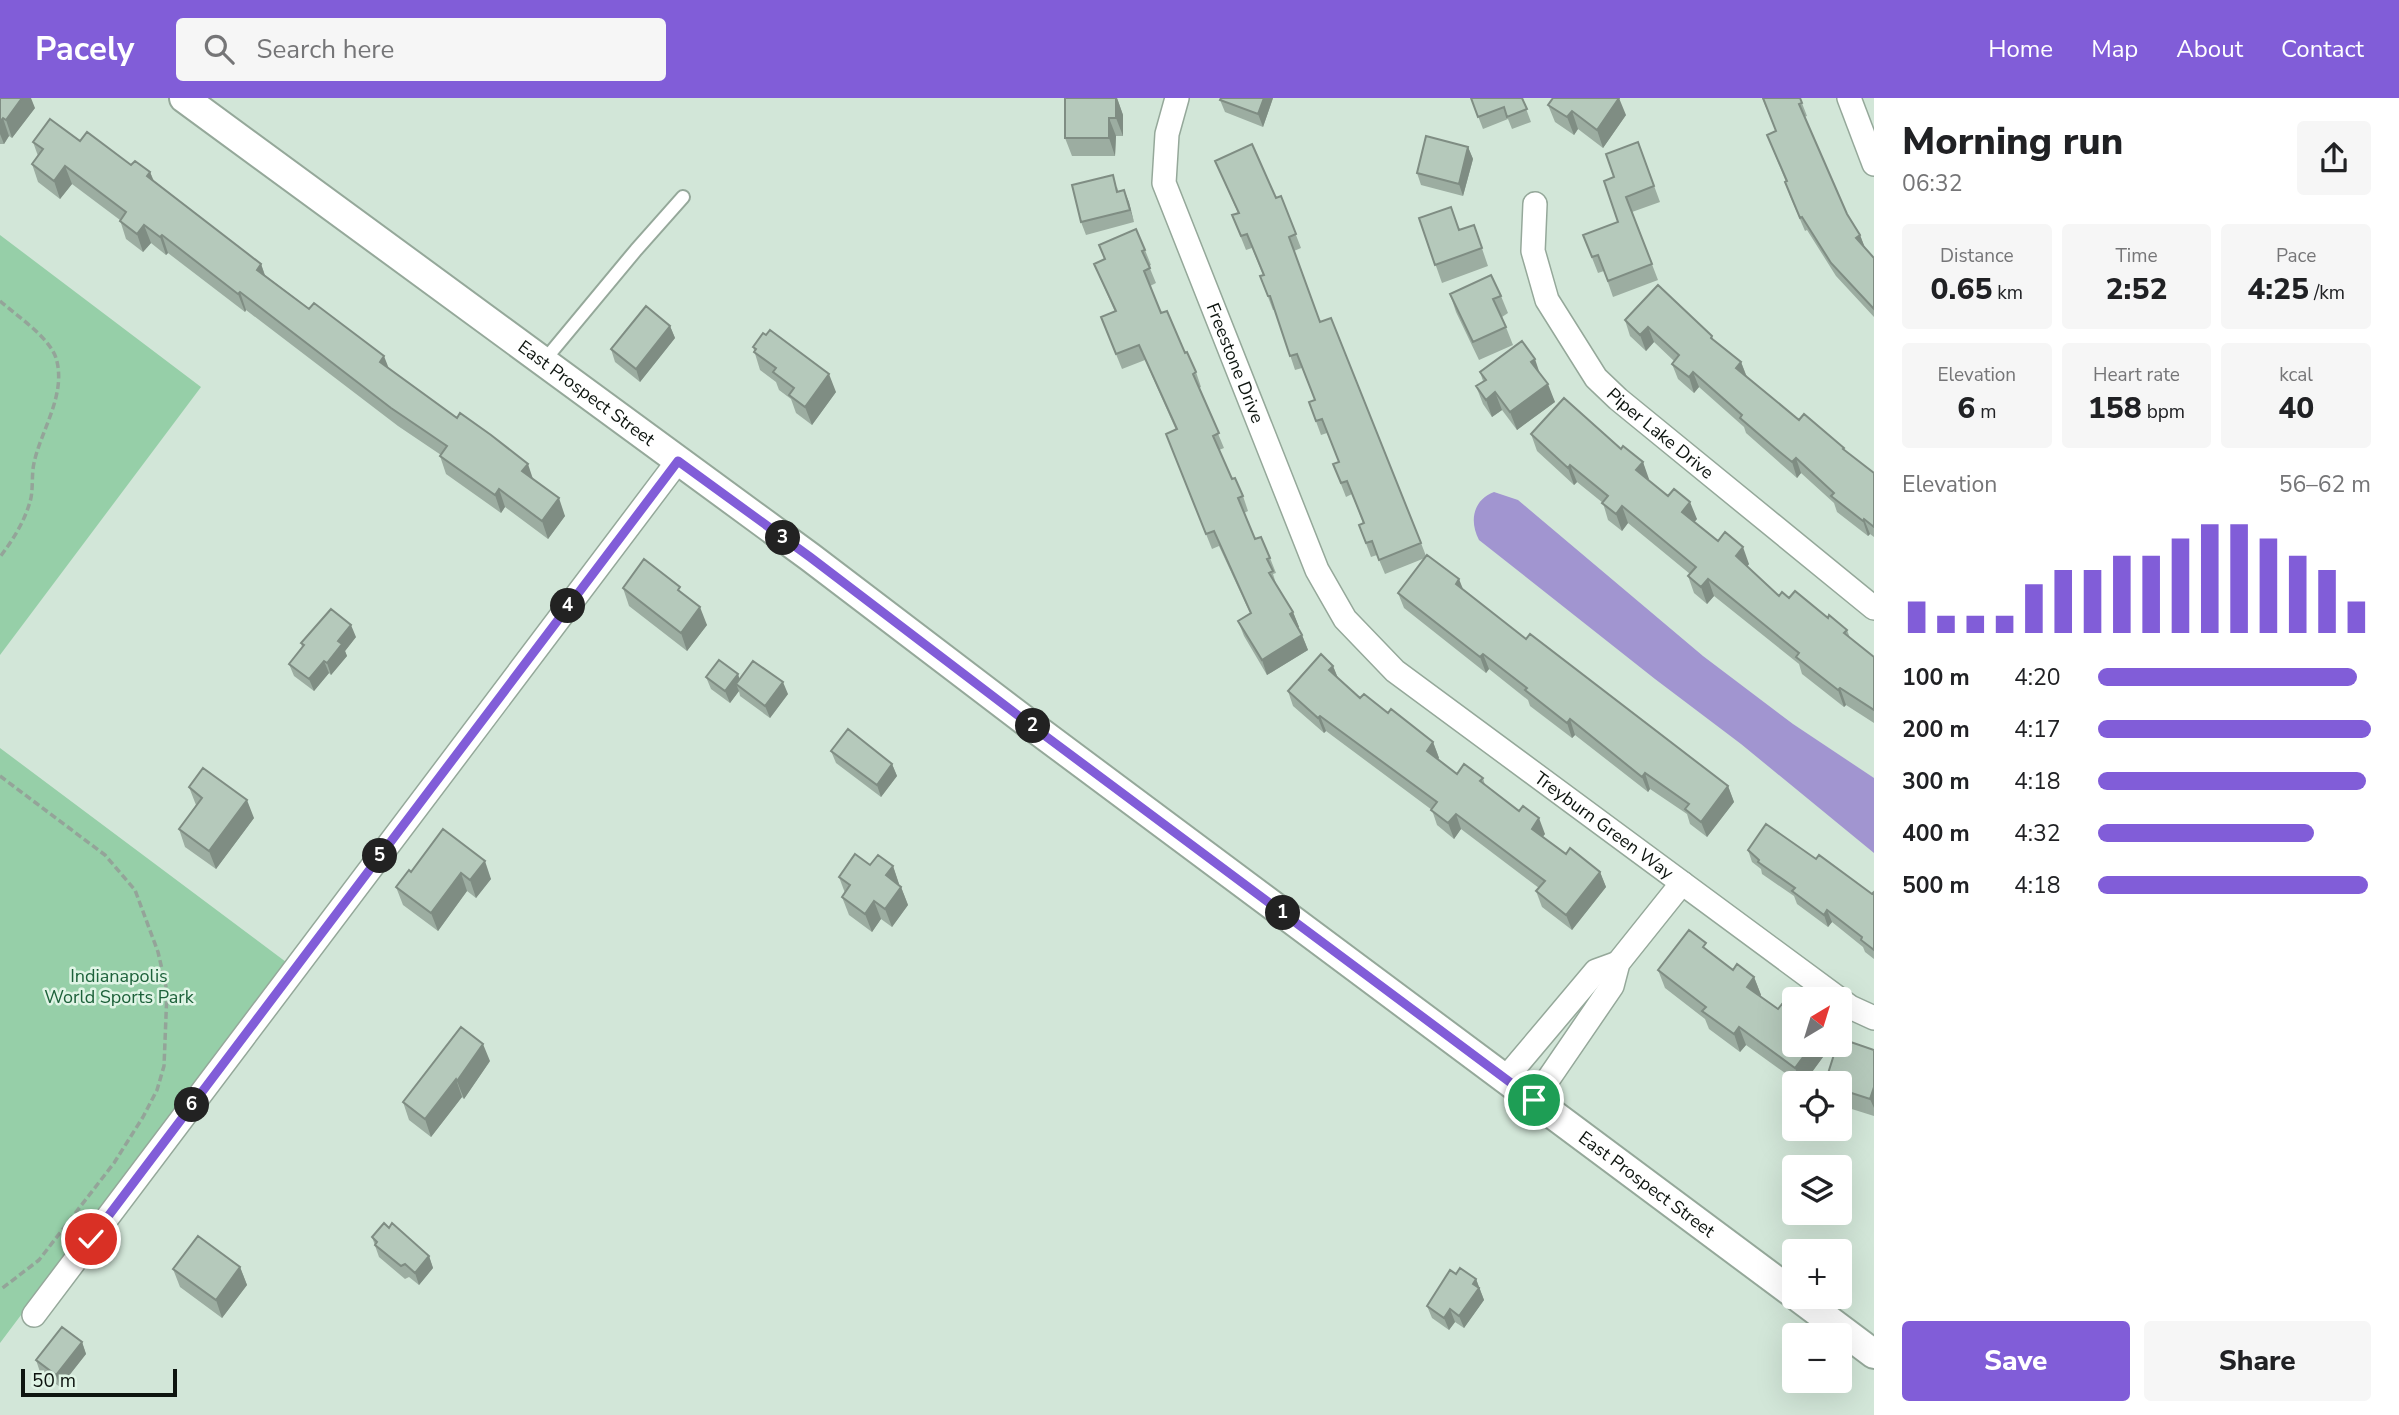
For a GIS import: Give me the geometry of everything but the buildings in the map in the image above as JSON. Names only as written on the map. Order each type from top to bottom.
[{"type":"street","name":"East Prospect Street","points":[[184,98],[810,557],[1032,726],[1782,1285]]},
{"type":"street","name":"Freestone Drive","points":[[1177,98],[1167,134],[1164,183],[1317,570],[1345,619]]},
{"type":"street","points":[[1849,98],[1874,164]]},
{"type":"street","name":"Piper Lake Drive","points":[[1535,204],[1533,251],[1547,300],[1596,378],[1618,399],[1874,608]]},
{"type":"street","points":[[34,1315],[678,461]]},
{"type":"street","name":"Treyburn Green Way","points":[[1345,619],[1395,671],[1850,1007],[1874,1018]]},
{"type":"street","points":[[1534,1100],[1612,986],[1618,962],[1682,883]]},
{"type":"street","points":[[1505,1079],[1596,971],[1618,962]]},
{"type":"street","name":"East Prospect Street","points":[[1815,1309],[1874,1354]]},
{"type":"lane","points":[[543,362],[683,197]]},
{"type":"path","points":[[0,301],[49,344],[56,359],[58,378],[55,402],[34,463],[30,504],[13,539],[0,556]]},
{"type":"path","points":[[0,776],[104,855],[135,890],[158,952],[167,990],[164,1066],[157,1090],[143,1117],[114,1163],[38,1260],[0,1290]]},
{"type":"green space","points":[[0,235],[201,387],[0,655]]},
{"type":"green space","name":"Indianapolis World Sports Park","points":[[0,748],[286,962],[0,1343]]},
{"type":"shaded area","points":[[1494,492],[1518,500],[1703,656],[1793,724],[1874,778],[1874,853],[1741,744],[1479,540],[1474,526],[1475,512],[1481,500]]},
{"type":"route","points":[[91,1239],[678,461],[1534,1100]]}]
